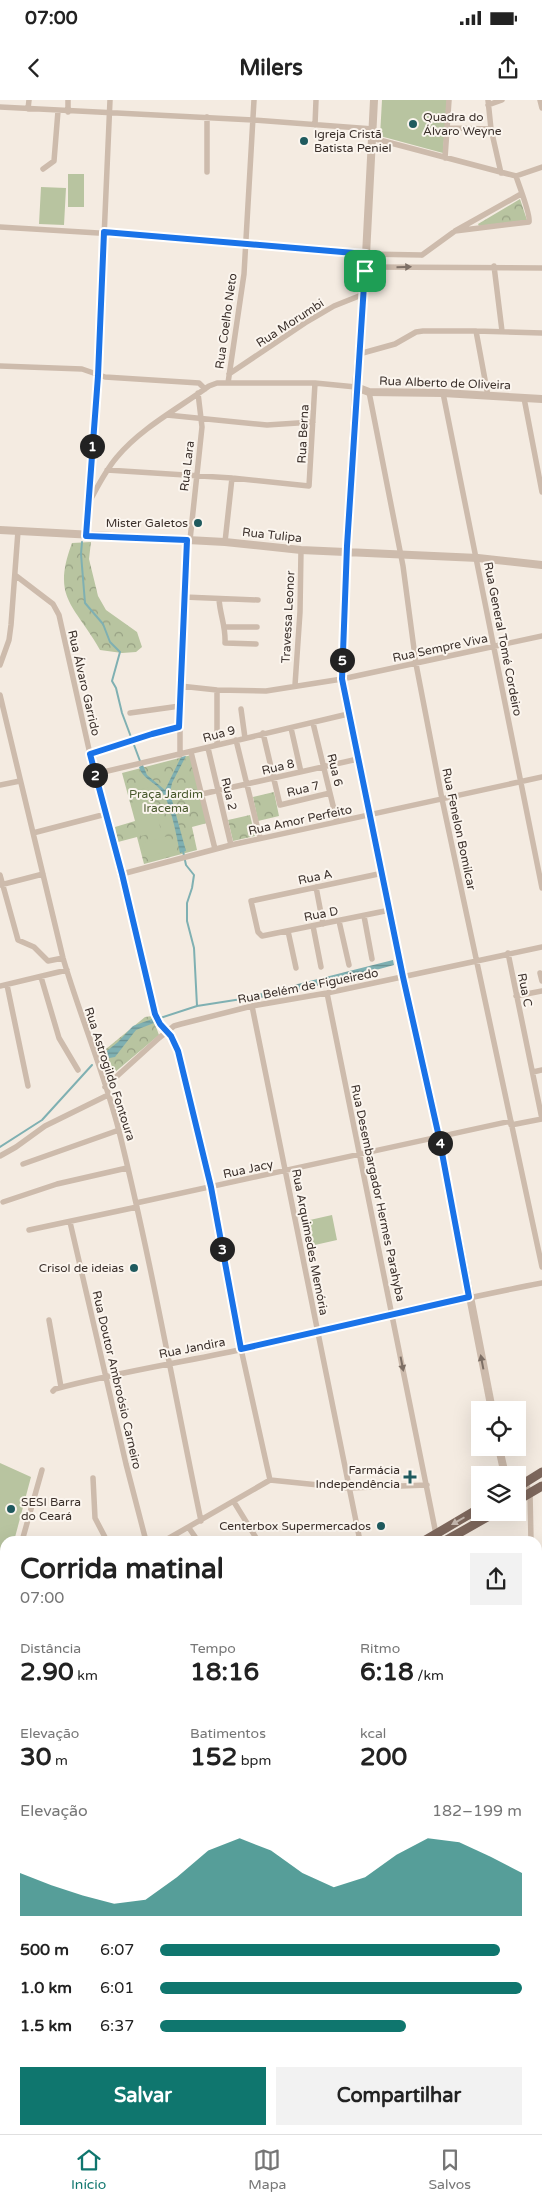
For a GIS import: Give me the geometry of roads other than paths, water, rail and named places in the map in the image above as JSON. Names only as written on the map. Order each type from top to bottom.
[{"type":"main road","points":[[526,1482],[542,1472]]},
{"type":"main road","points":[[526,1495],[542,1486]]},
{"type":"main road","points":[[433,1536],[471,1513]]},
{"type":"main road","points":[[454,1536],[480,1521]]},
{"type":"street","points":[[28,109],[29,100]]},
{"type":"street","points":[[68,100],[68,112]]},
{"type":"street","points":[[86,536],[98,376],[110,100]]},
{"type":"street","name":"Rua Coelho Neto","points":[[87,506],[107,470],[118,456],[205,389],[217,383],[228,383],[241,299],[254,100]]},
{"type":"street","points":[[315,125],[316,100]]},
{"type":"street","points":[[374,100],[364,294],[356,387],[342,679],[403,977],[439,1137],[490,1401]]},
{"type":"street","points":[[445,158],[449,100]]},
{"type":"street","points":[[500,173],[488,103],[502,100]]},
{"type":"street","points":[[540,100],[542,108]]},
{"type":"street","points":[[0,107],[68,112],[206,117],[373,129]]},
{"type":"street","points":[[43,169],[54,161],[58,111]]},
{"type":"street","points":[[206,117],[206,172]]},
{"type":"street","points":[[447,128],[491,128]]},
{"type":"street","points":[[372,138],[516,176],[542,167]]},
{"type":"street","points":[[455,232],[529,222],[529,215],[516,176]]},
{"type":"street","points":[[0,227],[246,242],[366,254],[422,255],[455,232],[521,194]]},
{"type":"street","points":[[422,255],[422,266]]},
{"type":"street","points":[[365,267],[494,266],[542,268]]},
{"type":"street","points":[[494,266],[502,331]]},
{"type":"street","name":"Rua Morumbi","points":[[229,374],[305,323],[334,306],[364,294]]},
{"type":"street","points":[[476,331],[488,396]]},
{"type":"street","points":[[359,354],[395,344],[416,332],[502,331],[542,334]]},
{"type":"street","points":[[0,366],[82,369],[98,376],[200,383],[205,389]]},
{"type":"street","name":"Rua Alberto de Oliveira","points":[[228,383],[315,383],[356,387],[369,392],[444,393],[542,399]]},
{"type":"street","name":"Rua Berna","points":[[232,478],[309,486],[315,383]]},
{"type":"street","name":"Rua Fenelon Bomilcar","points":[[369,392],[400,556],[416,664],[442,799],[542,1267]]},
{"type":"street","name":"Rua General Tomé Cordeiro","points":[[444,393],[542,888]]},
{"type":"street","name":"Rua Lara","points":[[180,755],[180,686],[184,598],[188,540],[201,419],[198,394]]},
{"type":"street","points":[[524,398],[542,492]]},
{"type":"street","points":[[168,416],[267,425],[313,422]]},
{"type":"street","points":[[107,470],[232,478],[225,542]]},
{"type":"street","name":"Rua Tulipa","points":[[0,530],[225,542],[301,550],[400,556],[478,558],[542,565]]},
{"type":"street","points":[[0,665],[11,626],[18,532]]},
{"type":"street","name":"Travessa Leonor","points":[[295,686],[300,612],[301,550]]},
{"type":"street","name":"Rua Álvaro Garrido","points":[[15,575],[45,597],[56,609],[155,1014],[178,1051],[211,1187],[241,1349],[270,1480]]},
{"type":"street","points":[[184,598],[258,600]]},
{"type":"street","points":[[218,599],[220,612],[226,627],[225,643],[256,644]]},
{"type":"street","points":[[226,627],[257,627]]},
{"type":"street","name":"Rua Sempre Viva","points":[[180,686],[217,690],[266,691],[342,679],[542,636]]},
{"type":"street","points":[[217,690],[217,745]]},
{"type":"street","name":"Rua Astrogildo Fontoura","points":[[0,695],[63,958],[119,1130],[201,1521]]},
{"type":"street","points":[[130,713],[180,706]]},
{"type":"street","points":[[240,709],[245,738]]},
{"type":"street","name":"Rua 9","points":[[95,774],[348,714]]},
{"type":"street","name":"Rua 6","points":[[313,723],[337,822]]},
{"type":"street","points":[[90,754],[179,727]]},
{"type":"street","points":[[291,728],[301,772]]},
{"type":"street","points":[[263,734],[274,778]]},
{"type":"street","points":[[236,740],[260,838]]},
{"type":"street","name":"Rua 2","points":[[208,748],[231,845]]},
{"type":"street","points":[[191,752],[215,850]]},
{"type":"street","name":"Rua 8","points":[[202,794],[358,759]]},
{"type":"street","name":"Rua Amor Perfeito","points":[[122,874],[260,838],[370,816],[542,777]]},
{"type":"street","name":"Rua 7","points":[[274,778],[280,805],[330,794]]},
{"type":"street","points":[[0,785],[20,781]]},
{"type":"street","points":[[33,833],[106,814]]},
{"type":"street","name":"Rua A","points":[[258,932],[251,902],[383,873]]},
{"type":"street","points":[[1,884],[43,874]]},
{"type":"street","points":[[0,875],[18,940],[34,947],[48,961],[63,958]]},
{"type":"street","points":[[316,887],[323,924]]},
{"type":"street","name":"Rua D","points":[[258,932],[260,935],[266,936],[390,910]]},
{"type":"street","points":[[364,916],[372,958]]},
{"type":"street","points":[[339,921],[349,965]]},
{"type":"street","points":[[313,926],[321,967]]},
{"type":"street","points":[[288,931],[296,968]]},
{"type":"street","name":"Rua Belém de Figueiredo","points":[[105,1087],[167,1032],[181,1024],[252,1006],[327,993],[542,947]]},
{"type":"street","name":"Rua C","points":[[508,954],[542,1119]]},
{"type":"street","points":[[0,986],[67,970]]},
{"type":"street","points":[[540,974],[542,982]]},
{"type":"street","points":[[40,977],[59,1038],[78,1070]]},
{"type":"street","points":[[7,985],[28,1086]]},
{"type":"street","points":[[516,996],[542,991]]},
{"type":"street","name":"Rua Desembargador Hermes Parahyba","points":[[327,993],[436,1534]]},
{"type":"street","name":"Rua Arquimedes Memória","points":[[252,1006],[359,1536]]},
{"type":"street","points":[[533,1072],[542,1070]]},
{"type":"street","points":[[0,1156],[45,1126],[108,1095]]},
{"type":"street","name":"Rua Jacy","points":[[29,1230],[360,1154],[511,1123],[542,1119]]},
{"type":"street","points":[[23,1164],[119,1130]]},
{"type":"street","points":[[3,1202],[58,1184],[127,1168]]},
{"type":"street","name":"Rua Doutor Ambroósio Carneiro","points":[[70,1222],[105,1376],[145,1536]]},
{"type":"street","name":"Rua Jandira","points":[[53,1391],[61,1387],[105,1376],[241,1349],[393,1316],[469,1297],[542,1283]]},
{"type":"street","points":[[49,1320],[61,1387]]},
{"type":"street","points":[[23,1536],[42,1470]]},
{"type":"street","points":[[93,1478],[95,1518],[104,1536]]},
{"type":"street","points":[[174,1536],[270,1480],[348,1488],[427,1485]]},
{"type":"street","points":[[526,1489],[530,1493],[531,1536]]},
{"type":"street","points":[[234,1502],[255,1536]]},
{"type":"street","points":[[189,1528],[195,1536]]},
{"type":"water","points":[[186,756],[172,783],[170,793],[186,851],[180,853],[173,821],[165,797],[159,788],[143,775],[139,767],[143,765],[147,775],[165,790],[181,757]]},
{"type":"water","points":[[393,960],[394,965],[321,985],[247,1001],[246,997]]},
{"type":"water","points":[[152,1019],[154,1023],[136,1030],[115,1057],[104,1059],[103,1054],[133,1026]]},
{"type":"waterway","points":[[82,542],[81,554],[85,603],[103,624],[110,642],[120,652],[112,681],[140,761]]},
{"type":"waterway","points":[[183,851],[186,865],[194,875],[187,903],[187,921],[194,948],[197,1006]]},
{"type":"waterway","points":[[151,1021],[197,1006],[248,998]]},
{"type":"waterway","points":[[0,1147],[42,1120],[92,1065]]},
{"type":"place","name":"Quadra do Álvaro Weyne","points":[[413,124]]},
{"type":"place","name":"Igreja Cristã Batista Peniel","points":[[304,141]]},
{"type":"place","name":"Mister Galetos","points":[[198,523]]},
{"type":"place","name":"Crisol de ideias","points":[[134,1268]]},
{"type":"place","name":"Farmácia Independência","points":[[410,1477]]},
{"type":"place","name":"SESI Barra do Ceará","points":[[11,1509]]},
{"type":"place","name":"Centerbox Supermercados","points":[[381,1526]]},
{"type":"park label","name":"Praça Jardim Iracema","points":[[166,801]]}]
